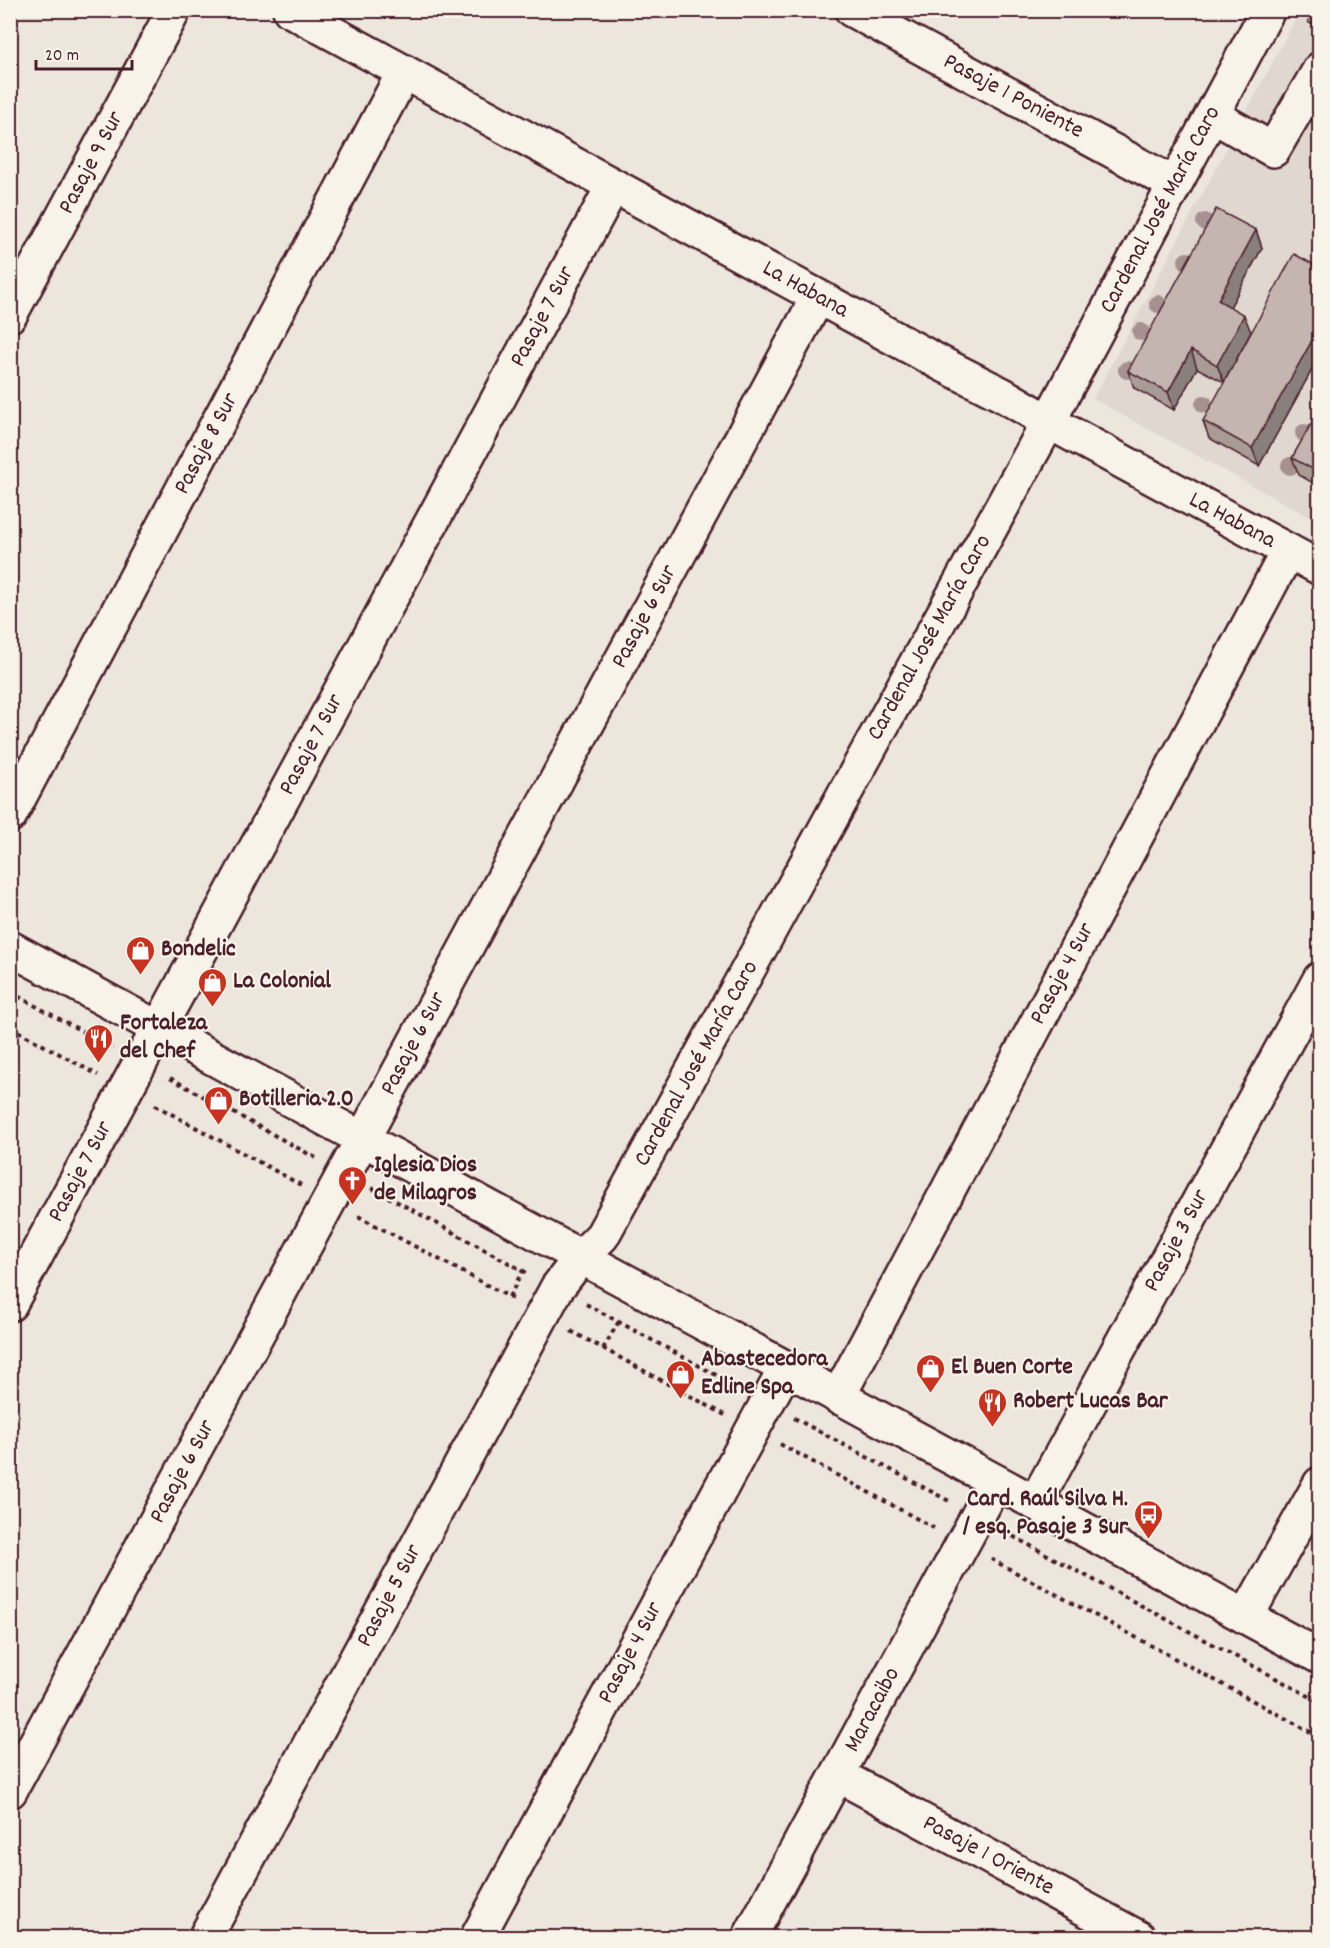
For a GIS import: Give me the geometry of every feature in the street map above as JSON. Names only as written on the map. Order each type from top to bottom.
[{"type":"street","name":"Pasaje 9 Sur","points":[[10,315],[174,10]]},
{"type":"street","name":"La Habana","points":[[290,10],[1320,568]]},
{"type":"street","name":"Pasaje 1 Poniente","points":[[852,10],[1174,184]]},
{"type":"street","name":"Cardenal José María Caro","points":[[581,1257],[602,1236],[1049,422],[1268,10]]},
{"type":"street","points":[[1212,115],[1273,150],[1320,69]]},
{"type":"street","name":"Pasaje 8 Sur","points":[[10,815],[404,72]]},
{"type":"street","name":"Pasaje 7 Sur","points":[[10,1304],[614,186]]},
{"type":"street","name":"Pasaje 6 Sur","points":[[10,1791],[818,297]]},
{"type":"street","name":"Pasaje 4 Sur","points":[[838,1397],[1288,551]]},
{"type":"street","points":[[10,948],[1320,1657]]},
{"type":"street","name":"Pasaje 3 Sur","points":[[1035,1503],[1320,979]]},
{"type":"street","name":"Pasaje 5 Sur","points":[[205,1938],[549,1302],[581,1257]]},
{"type":"street","name":"Pasaje 4 Sur","points":[[477,1938],[786,1368]]},
{"type":"street","name":"Maracaibo","points":[[749,1938],[996,1482]]},
{"type":"street","points":[[1246,1617],[1320,1484]]},
{"type":"street","name":"Pasaje 1 Oriente","points":[[838,1775],[1139,1938]]},
{"type":"path","points":[[10,992],[133,1076],[549,1302],[970,1530],[1320,1702]]},
{"type":"path","points":[[10,1027],[133,1076],[338,1187],[970,1530],[1320,1737]]},
{"type":"shaded area","points":[[1300,11],[1319,11],[1319,522],[1093,399]]},
{"type":"building","points":[[1216,209],[1256,230],[1218,300],[1244,315],[1217,365],[1191,350],[1168,392],[1128,371]]},
{"type":"building","points":[[1294,254],[1320,268],[1320,326],[1252,448],[1203,421]]},
{"type":"building","points":[[1320,408],[1320,473],[1292,458]]},
{"type":"place","name":"Bondelic","points":[[140,976]]},
{"type":"place","name":"La Colonial","points":[[212,1008]]},
{"type":"place","name":"Fortaleza del Chef","points":[[99,1064]]},
{"type":"place","name":"Botilleria 2.0","points":[[218,1126]]},
{"type":"place","name":"Iglesia Dios de Milagros","points":[[353,1206]]},
{"type":"place","name":"El Buen Corte","points":[[930,1394]]},
{"type":"place","name":"Abastecedora Edline Spa","points":[[680,1400]]},
{"type":"place","name":"Robert Lucas Bar","points":[[992,1428]]},
{"type":"place","name":"Card. Raúl Silva H. / esq. Pasaje 3 Sur","points":[[1149,1540]]}]
